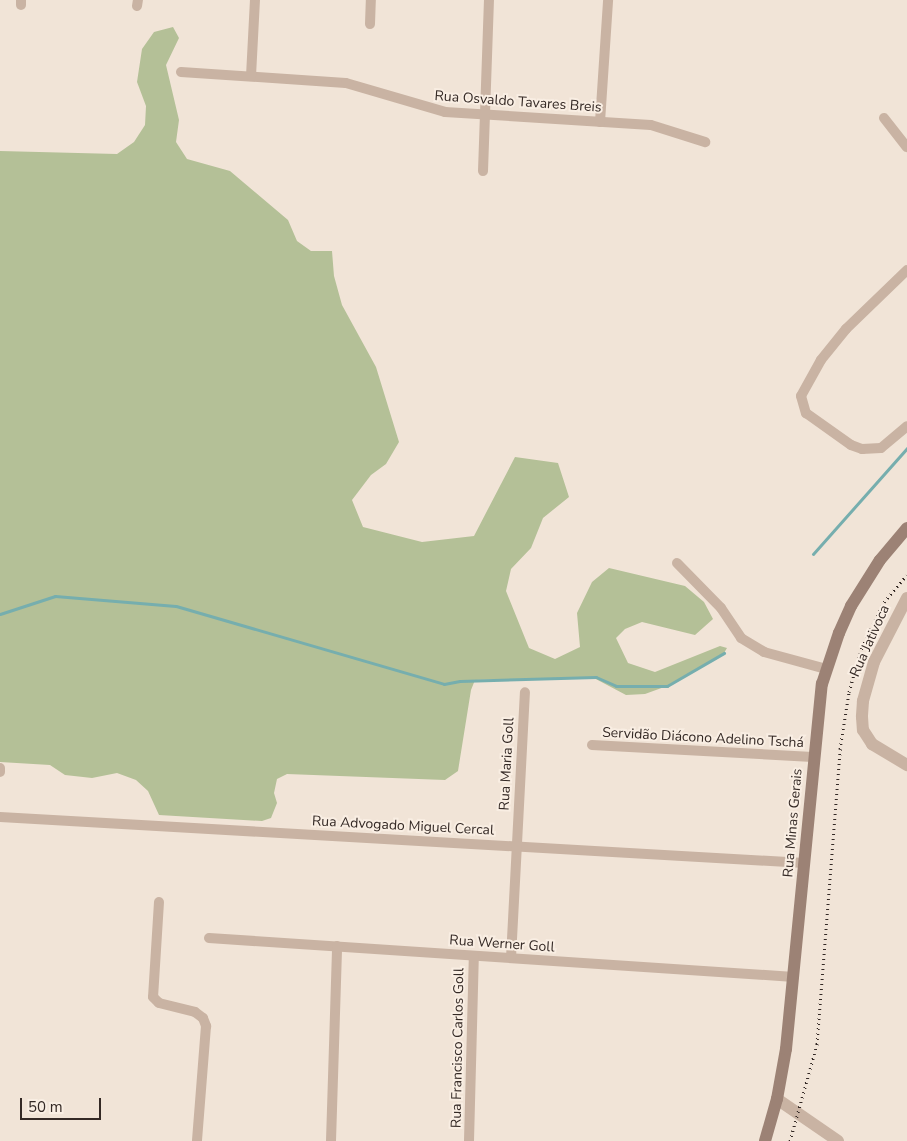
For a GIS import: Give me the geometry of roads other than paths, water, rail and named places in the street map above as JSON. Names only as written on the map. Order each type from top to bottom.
[{"type":"main road","name":"Rua Minas Gerais","points":[[765,1141],[777,1099],[794,977],[813,757],[826,669],[838,633],[866,581],[907,528]]},
{"type":"street","points":[[251,76],[255,0]]},
{"type":"street","points":[[370,24],[371,0]]},
{"type":"street","points":[[483,171],[489,0]]},
{"type":"street","points":[[600,122],[608,0]]},
{"type":"street","name":"Rua Osvaldo Tavares Breis","points":[[181,72],[346,83],[425,108],[485,115],[664,127],[705,142]]},
{"type":"street","points":[[884,118],[907,147]]},
{"type":"street","points":[[907,270],[846,329],[821,360],[802,396],[806,413],[851,445],[862,448],[881,448],[907,426]]},
{"type":"street","points":[[677,563],[721,608],[741,638],[764,652],[826,669]]},
{"type":"street","name":"Rua Jativoca","points":[[907,598],[874,662],[862,701],[863,730],[872,744],[907,765]]},
{"type":"street","name":"Rua Maria Goll","points":[[511,958],[525,692]]},
{"type":"street","name":"Servidão Diácono Adelino Tschá","points":[[592,746],[813,757]]},
{"type":"street","name":"Rua Advogado Miguel Cercal","points":[[0,817],[805,863]]},
{"type":"street","points":[[159,902],[153,997],[159,1003],[195,1012],[203,1018],[206,1026],[196,1141]]},
{"type":"street","name":"Rua Werner Goll","points":[[209,938],[794,977]]},
{"type":"street","points":[[332,1141],[338,946]]},
{"type":"street","name":"Rua Francisco Carlos Goll","points":[[469,1141],[474,956]]},
{"type":"street","points":[[777,1099],[838,1141]]},
{"type":"waterway","points":[[813,554],[907,448]]},
{"type":"waterway","points":[[0,614],[55,596],[176,606],[444,684],[460,681],[596,677],[616,686],[667,686],[724,653]]},
{"type":"railway","points":[[790,1141],[817,1044],[840,749],[849,692],[862,647],[884,602],[907,575]]}]
